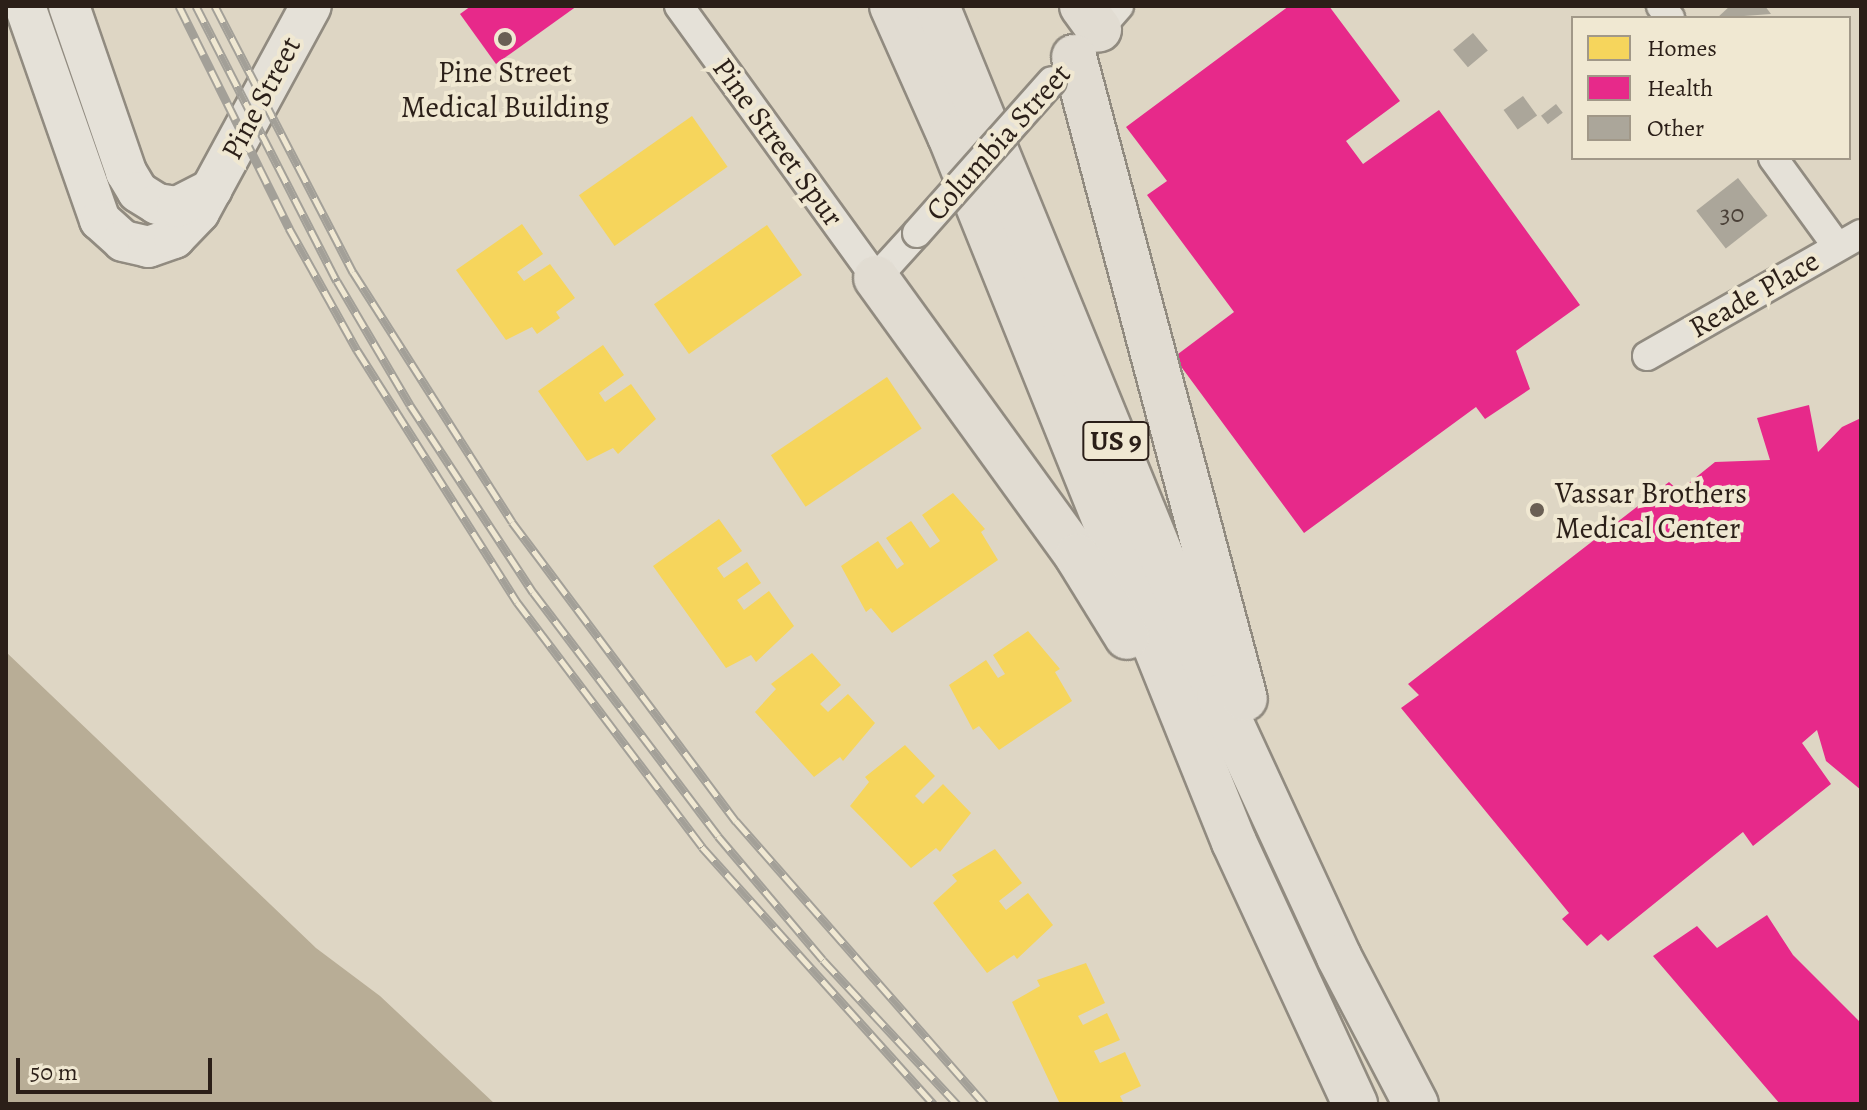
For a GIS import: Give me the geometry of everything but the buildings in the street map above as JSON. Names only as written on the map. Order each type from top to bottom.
[{"type":"highway","name":"US 9","points":[[892,6],[939,108],[1216,799],[1292,976],[1355,1104]]},
{"type":"highway","name":"US 9","points":[[937,6],[1219,697],[1299,873],[1416,1104]]},
{"type":"highway","points":[[1085,36],[1260,756],[1299,873]]},
{"type":"highway","points":[[876,278],[1093,579],[1216,799]]},
{"type":"street","name":"Pine Street","points":[[25,6],[96,211],[106,228],[132,245],[158,246],[192,222],[311,6]]},
{"type":"street","points":[[69,6],[126,172],[138,192],[157,204],[177,207],[212,189]]},
{"type":"street","name":"Pine Street Spur","points":[[679,6],[876,278]]},
{"type":"street","name":"Columbia Street","points":[[876,278],[1085,36]]},
{"type":"street","points":[[1775,160],[1849,240]]},
{"type":"street","name":"Reade Place","points":[[1647,356],[1849,240]]},
{"type":"shaded area","points":[[6,652],[316,948],[380,996],[495,1104],[6,1104]]},
{"type":"railway","points":[[179,6],[289,228],[357,350],[517,602],[702,847],[933,1104]]},
{"type":"railway","points":[[196,6],[337,281],[410,405],[533,592],[718,836],[823,960],[957,1104]]},
{"type":"railway","points":[[215,6],[353,272],[512,522],[736,821],[985,1104]]},
{"type":"place","name":"Pine Street Medical Building","points":[[505,39]]},
{"type":"place","name":"Vassar Brothers Medical Center","points":[[1537,510]]}]
